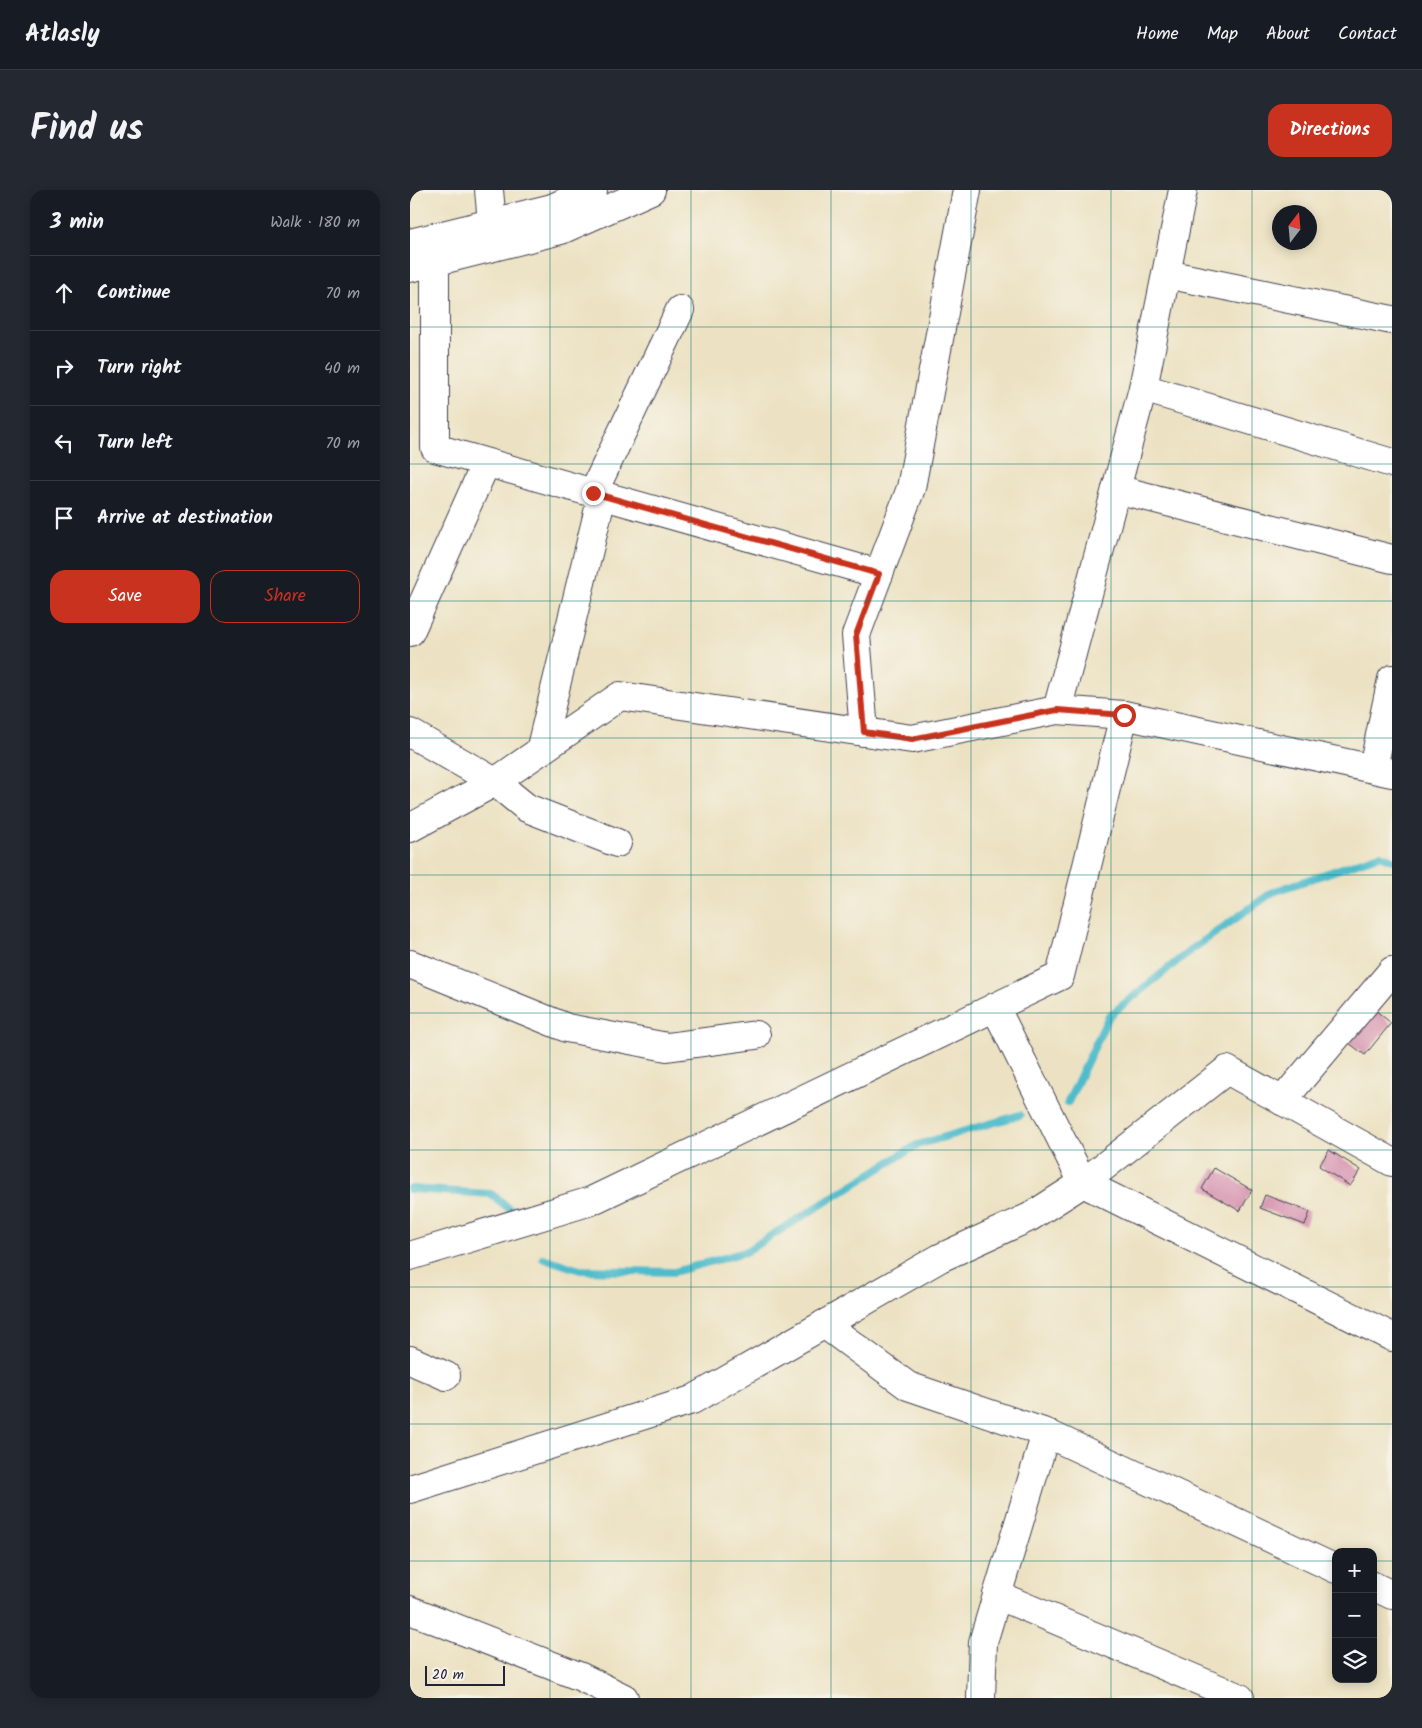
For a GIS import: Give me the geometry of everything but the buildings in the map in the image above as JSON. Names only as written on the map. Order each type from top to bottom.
[{"type":"street","points":[[488,190],[492,223]]},
{"type":"street","points":[[422,253],[492,223],[552,208],[593,190]]},
{"type":"street","points":[[422,253],[561,230],[651,190]]},
{"type":"street","points":[[864,732],[856,635],[911,488],[968,190]]},
{"type":"street","points":[[1057,710],[1143,388],[1183,190]]},
{"type":"street","points":[[422,253],[435,448],[879,574]]},
{"type":"street","points":[[1166,274],[1392,320]]},
{"type":"street","points":[[540,751],[597,494],[680,310]]},
{"type":"street","points":[[1143,388],[1392,463]]},
{"type":"street","points":[[410,632],[486,463]]},
{"type":"street","points":[[1116,489],[1392,559]]},
{"type":"street","points":[[410,828],[495,782],[620,696],[912,739],[1057,710],[1124,715],[1383,770],[1392,679]]},
{"type":"street","points":[[410,1256],[591,1201],[1060,976],[1124,715]]},
{"type":"street","points":[[410,733],[495,782],[527,808],[618,843]]},
{"type":"street","points":[[410,964],[567,1028],[667,1047],[756,1035]]},
{"type":"street","points":[[1282,1102],[1387,985]]},
{"type":"street","points":[[995,1007],[1083,1183],[1392,1337]]},
{"type":"street","points":[[410,1489],[692,1400],[940,1258],[1030,1217],[1083,1183],[1227,1070],[1392,1162]]},
{"type":"street","points":[[824,1324],[908,1386],[1046,1433],[1332,1567]]},
{"type":"street","points":[[410,1360],[446,1376]]},
{"type":"street","points":[[981,1698],[983,1642],[1046,1433]]},
{"type":"street","points":[[1377,1588],[1392,1595]]},
{"type":"street","points":[[997,1595],[1240,1698]]},
{"type":"street","points":[[410,1610],[581,1678],[624,1698]]},
{"type":"waterway","points":[[1068,1102],[1109,1016],[1191,950],[1273,892],[1380,855],[1392,860]]},
{"type":"waterway","points":[[543,1258],[580,1270],[674,1272],[745,1252],[917,1145],[1020,1115]]},
{"type":"waterway","points":[[410,1189],[491,1194],[510,1209]]},
{"type":"route","points":[[593,493],[879,574],[856,635],[864,732],[912,739],[1057,710],[1124,715]]}]
